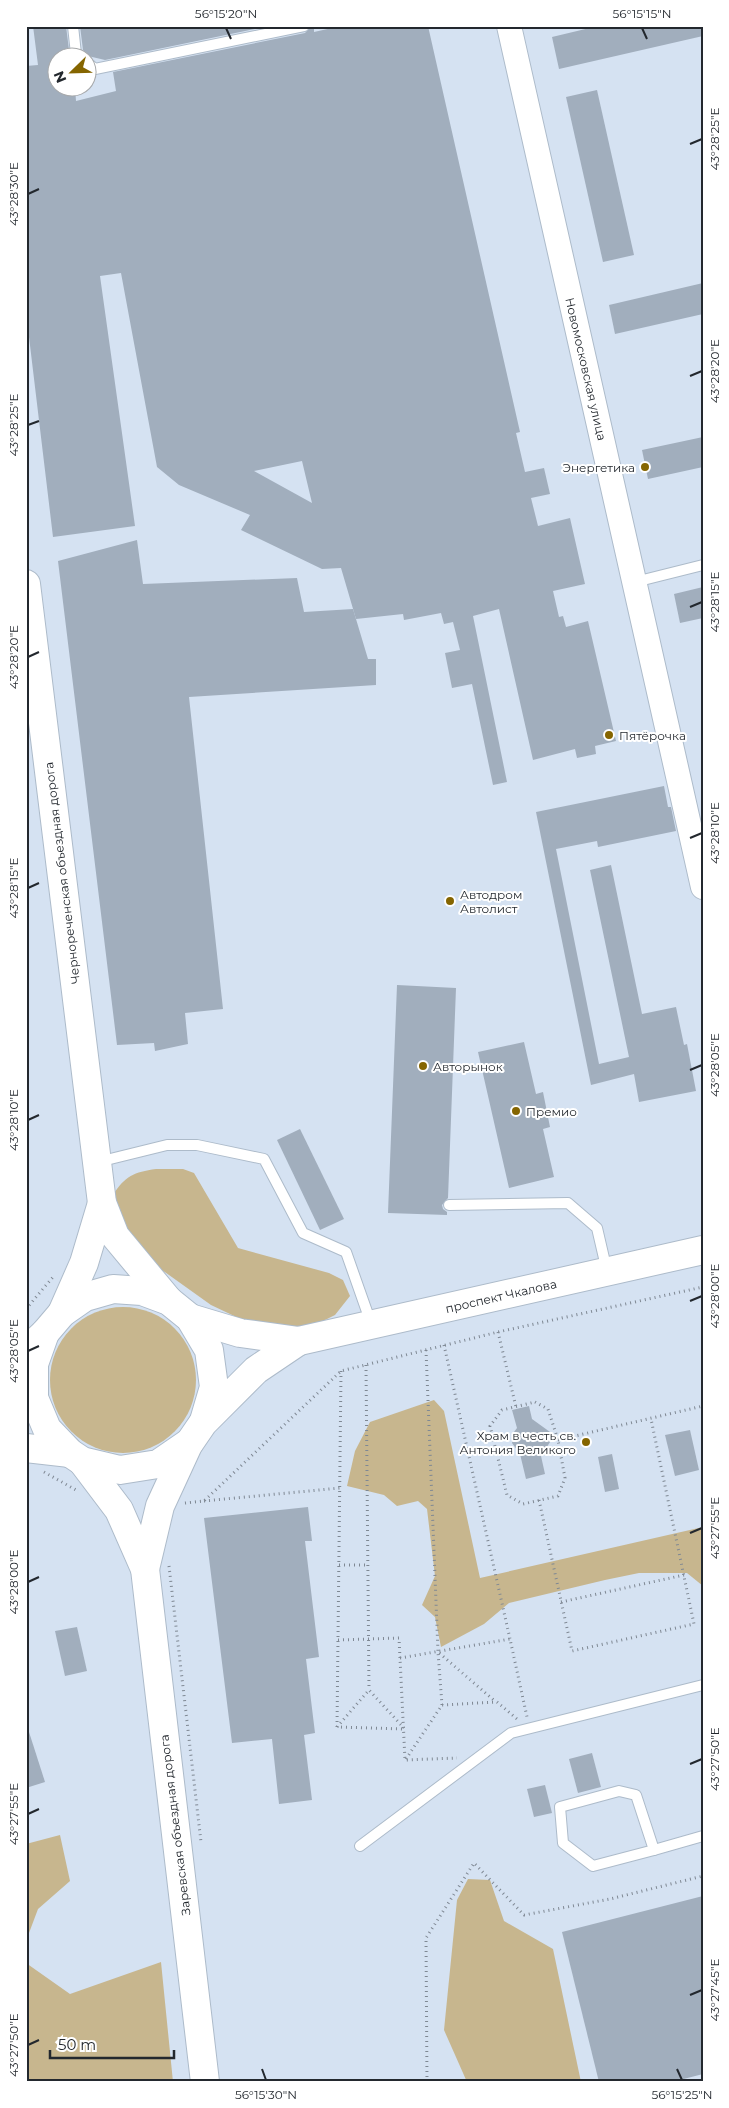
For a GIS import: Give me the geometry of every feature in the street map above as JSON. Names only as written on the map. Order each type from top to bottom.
[{"type":"main road","name":"Чернореченская объездная дорога","points":[[26,584],[102,1203]]},
{"type":"main road","points":[[102,1203],[115,1236],[169,1301],[190,1318],[209,1350],[214,1387],[196,1432],[160,1506],[157,1563]]},
{"type":"main road","points":[[102,1203],[84,1262],[44,1332],[34,1364],[34,1398],[47,1429],[76,1457],[119,1510],[157,1563]]},
{"type":"main road","name":"проспект Чкалова","points":[[299,1341],[703,1250]]},
{"type":"main road","points":[[44,1332],[85,1297],[113,1289],[142,1291],[169,1301]]},
{"type":"main road","points":[[190,1318],[240,1333],[299,1341]]},
{"type":"main road","points":[[26,1448],[76,1457],[120,1470],[158,1464],[196,1432],[256,1370],[299,1341]]},
{"type":"main road","name":"Заревская объездная дорога","points":[[157,1563],[205,2082]]},
{"type":"street","name":"Новомосковская улица","points":[[509,26],[703,887]]},
{"type":"lane","points":[[73,26],[75,48]]},
{"type":"lane","points":[[98,68],[304,26]]},
{"type":"lane","points":[[635,582],[703,566]]},
{"type":"lane","points":[[97,1162],[167,1145],[197,1145],[264,1159],[303,1233],[346,1252],[372,1325]]},
{"type":"lane","points":[[449,1205],[568,1203],[597,1228],[607,1272]]},
{"type":"lane","points":[[360,1846],[511,1733],[703,1685]]},
{"type":"lane","points":[[654,1850],[636,1795],[619,1791],[560,1807],[563,1843],[593,1866],[654,1850],[703,1836]]},
{"type":"path","points":[[26,1309],[57,1271]]},
{"type":"path","points":[[204,1501],[341,1371],[498,1332],[703,1287]]},
{"type":"path","points":[[498,1332],[516,1407]]},
{"type":"path","points":[[438,1652],[497,1702],[527,1723],[444,1345]]},
{"type":"path","points":[[406,1760],[442,1705],[438,1652],[426,1350]]},
{"type":"path","points":[[366,1365],[369,1690],[404,1729]]},
{"type":"path","points":[[337,1728],[341,1371]]},
{"type":"path","points":[[535,1402],[548,1409],[558,1440],[565,1478],[558,1496],[523,1504],[507,1495],[490,1426],[502,1410],[535,1402]]},
{"type":"path","points":[[558,1440],[703,1406]]},
{"type":"path","points":[[539,1500],[572,1651],[694,1624],[651,1419]]},
{"type":"path","points":[[160,1506],[340,1488]]},
{"type":"path","points":[[157,1563],[202,1842]]},
{"type":"path","points":[[339,1566],[368,1565]]},
{"type":"path","points":[[561,1602],[684,1574]]},
{"type":"path","points":[[338,1640],[399,1638],[406,1760]]},
{"type":"path","points":[[400,1658],[510,1639]]},
{"type":"path","points":[[337,1728],[369,1690]]},
{"type":"path","points":[[442,1705],[497,1702]]},
{"type":"path","points":[[337,1728],[404,1729]]},
{"type":"path","points":[[406,1760],[462,1758]]},
{"type":"path","points":[[427,2082],[426,1938],[474,1863],[524,1915],[610,1899],[703,1876]]},
{"type":"shaded area","points":[[156,1169],[183,1169],[194,1173],[238,1248],[329,1273],[343,1280],[350,1296],[335,1315],[317,1324],[277,1330],[249,1323],[211,1305],[148,1260],[120,1232],[113,1195],[126,1179],[142,1172]]},
{"type":"shaded area","points":[[123,1307],[151,1313],[175,1328],[190,1352],[196,1380],[190,1408],[175,1432],[151,1447],[123,1453],[95,1447],[71,1432],[56,1408],[50,1380],[56,1352],[71,1328],[95,1313]]},
{"type":"shaded area","points":[[434,1400],[444,1411],[480,1578],[703,1527],[703,1586],[687,1573],[639,1573],[605,1580],[509,1603],[484,1624],[441,1647],[435,1617],[422,1605],[435,1576],[427,1509],[418,1501],[397,1506],[384,1495],[347,1486],[355,1451],[370,1422]]},
{"type":"shaded area","points":[[60,1835],[70,1881],[38,1909],[26,1941],[26,1844]]},
{"type":"shaded area","points":[[468,1879],[490,1880],[504,1921],[553,1949],[581,2082],[467,2082],[444,2030],[457,1900]]},
{"type":"shaded area","points":[[161,1962],[173,2082],[26,2082],[26,1963],[70,1994]]},
{"type":"building","points":[[33,26],[66,26],[69,48],[48,48],[48,98],[76,98],[76,101],[98,98],[98,96],[116,91],[113,72],[305,33],[311,26],[314,26],[314,32],[341,26],[428,26],[520,432],[516,433],[525,472],[544,468],[550,494],[531,498],[538,526],[570,518],[585,584],[553,591],[559,617],[563,616],[566,627],[588,621],[616,741],[595,746],[596,754],[577,758],[575,749],[533,760],[499,609],[473,616],[507,782],[493,785],[472,684],[452,688],[445,653],[460,650],[453,622],[444,624],[441,613],[404,620],[403,614],[356,619],[341,568],[322,569],[241,530],[250,515],[179,485],[157,467],[121,273],[100,276],[135,526],[53,537],[26,312],[26,66],[38,65]],"holes":[[[302,461],[312,503],[254,471]]]},
{"type":"building","points":[[80,26],[269,26],[105,60],[98,58],[98,48],[83,48]]},
{"type":"building","points":[[598,26],[703,26],[703,36],[559,69],[552,37]]},
{"type":"building","points":[[597,90],[634,255],[603,262],[566,97]]},
{"type":"building","points":[[703,283],[703,314],[615,334],[609,305]]},
{"type":"building","points":[[703,437],[703,467],[648,479],[642,450]]},
{"type":"building","points":[[137,540],[143,584],[297,578],[304,612],[353,609],[368,659],[376,659],[376,685],[189,697],[223,1009],[185,1013],[188,1044],[155,1051],[154,1043],[117,1045],[58,561]]},
{"type":"building","points":[[703,587],[703,618],[680,623],[674,594]]},
{"type":"building","points":[[664,786],[668,807],[671,807],[676,831],[598,847],[597,841],[556,849],[599,1064],[629,1057],[590,870],[611,865],[642,1014],[676,1007],[684,1045],[687,1044],[696,1091],[639,1102],[634,1074],[591,1085],[536,812]]},
{"type":"building","points":[[397,985],[456,988],[448,1198],[442,1205],[447,1215],[388,1213]]},
{"type":"building","points":[[524,1042],[536,1094],[543,1092],[550,1127],[543,1129],[554,1177],[509,1188],[478,1052]]},
{"type":"building","points":[[300,1129],[344,1219],[320,1230],[277,1140]]},
{"type":"building","name":"Храм в честь св. Антония Великого","points":[[529,1406],[532,1419],[550,1432],[552,1439],[541,1456],[545,1474],[526,1479],[520,1454],[512,1443],[514,1432],[517,1428],[512,1410]]},
{"type":"building","points":[[690,1430],[699,1470],[675,1476],[665,1435]]},
{"type":"building","points":[[612,1454],[619,1489],[605,1492],[598,1457]]},
{"type":"building","points":[[308,1507],[312,1541],[305,1541],[319,1657],[306,1659],[315,1733],[304,1735],[312,1800],[279,1804],[272,1739],[232,1743],[204,1518]]},
{"type":"building","points":[[77,1627],[87,1671],[65,1676],[55,1631]]},
{"type":"building","points":[[26,1732],[29,1732],[45,1782],[26,1788]]},
{"type":"building","points":[[592,1753],[601,1787],[578,1793],[569,1759]]},
{"type":"building","points":[[545,1785],[552,1813],[534,1817],[527,1789]]},
{"type":"building","points":[[703,1896],[703,2074],[672,2082],[599,2082],[562,1932]]},
{"type":"place","name":"Энергетика","points":[[645,467]]},
{"type":"place","name":"Пятёрочка","points":[[609,735]]},
{"type":"place","name":"Автодром Автолист","points":[[450,901]]},
{"type":"place","name":"Авторынок","points":[[423,1066]]},
{"type":"place","name":"Премио","points":[[516,1111]]},
{"type":"place","name":"Храм в честь св. Антония Великого","points":[[586,1442]]}]
